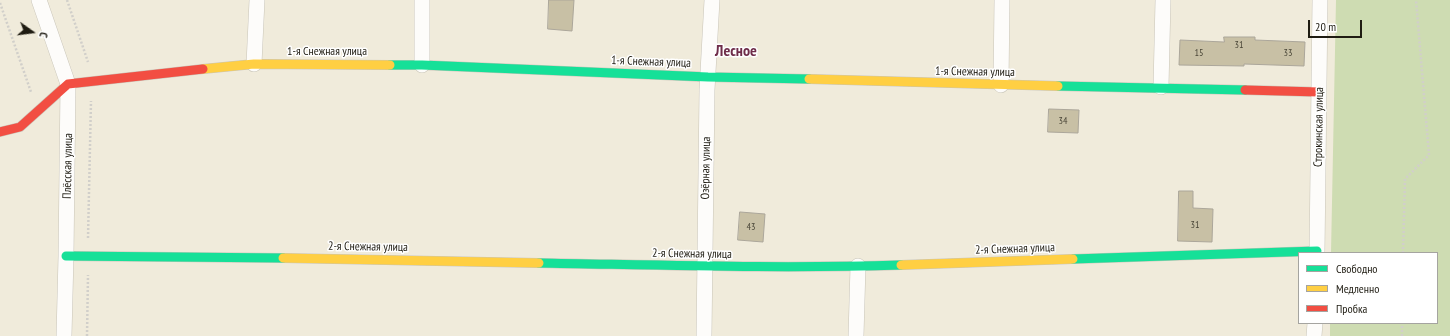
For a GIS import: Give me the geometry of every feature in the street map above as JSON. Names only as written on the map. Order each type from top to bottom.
[{"type":"street","name":"Плёсская улица","points":[[39,0],[68,84],[64,336]]},
{"type":"street","points":[[254,64],[258,0]]},
{"type":"street","points":[[422,0],[422,65]]},
{"type":"street","name":"Озёрная улица","points":[[704,336],[708,77],[712,0]]},
{"type":"street","points":[[1001,85],[1002,0]]},
{"type":"street","points":[[1161,87],[1163,0]]},
{"type":"street","name":"Строкинская улица","points":[[1317,252],[1320,0]]},
{"type":"street","name":"1-я Снежная улица","points":[[68,84],[254,64],[422,65],[708,77],[1319,92]]},
{"type":"street","points":[[0,132],[20,127],[68,84]]},
{"type":"street","name":"2-я Снежная улица","points":[[66,256],[88,255],[371,259],[705,266],[858,266],[1298,253]]},
{"type":"street","points":[[856,336],[858,266]]},
{"type":"street","points":[[1314,336],[1315,324]]},
{"type":"path","points":[[67,0],[90,67],[87,336]]},
{"type":"path","points":[[1403,252],[1405,180],[1429,155],[1416,0]]},
{"type":"path","points":[[0,3],[30,92],[39,110]]},
{"type":"path","points":[[1402,324],[1402,336]]},
{"type":"green space","points":[[1336,0],[1450,0],[1450,336],[1330,336],[1330,324],[1438,324],[1438,252],[1331,252]]},
{"type":"building","points":[[549,0],[574,0],[572,31],[548,29]]},
{"type":"building","points":[[1224,37],[1255,37],[1255,40],[1305,42],[1304,66],[1244,64],[1244,66],[1179,65],[1180,40],[1224,42]]},
{"type":"building","points":[[1049,109],[1079,110],[1078,133],[1048,132]]},
{"type":"building","points":[[1179,191],[1193,191],[1193,208],[1213,209],[1212,242],[1178,241]]},
{"type":"building","points":[[740,212],[765,214],[763,242],[738,240]]},
{"type":"traffic: fast","points":[[390,65],[422,65],[708,77],[809,79]]},
{"type":"traffic: fast","points":[[1058,86],[1245,90]]},
{"type":"traffic: fast","points":[[1073,259],[1317,251]]},
{"type":"traffic: fast","points":[[66,256],[283,258]]},
{"type":"traffic: fast","points":[[539,263],[766,267],[901,265]]},
{"type":"traffic: slow","points":[[203,69],[254,64],[390,65]]},
{"type":"traffic: slow","points":[[809,79],[1058,86]]},
{"type":"traffic: slow","points":[[283,258],[539,263]]},
{"type":"traffic: slow","points":[[901,265],[1073,259]]},
{"type":"traffic: jam","points":[[0,132],[20,127],[68,84],[203,69]]},
{"type":"traffic: jam","points":[[1245,90],[1319,92]]},
{"type":"district","name":"Лесное","points":[[736,51]]}]
